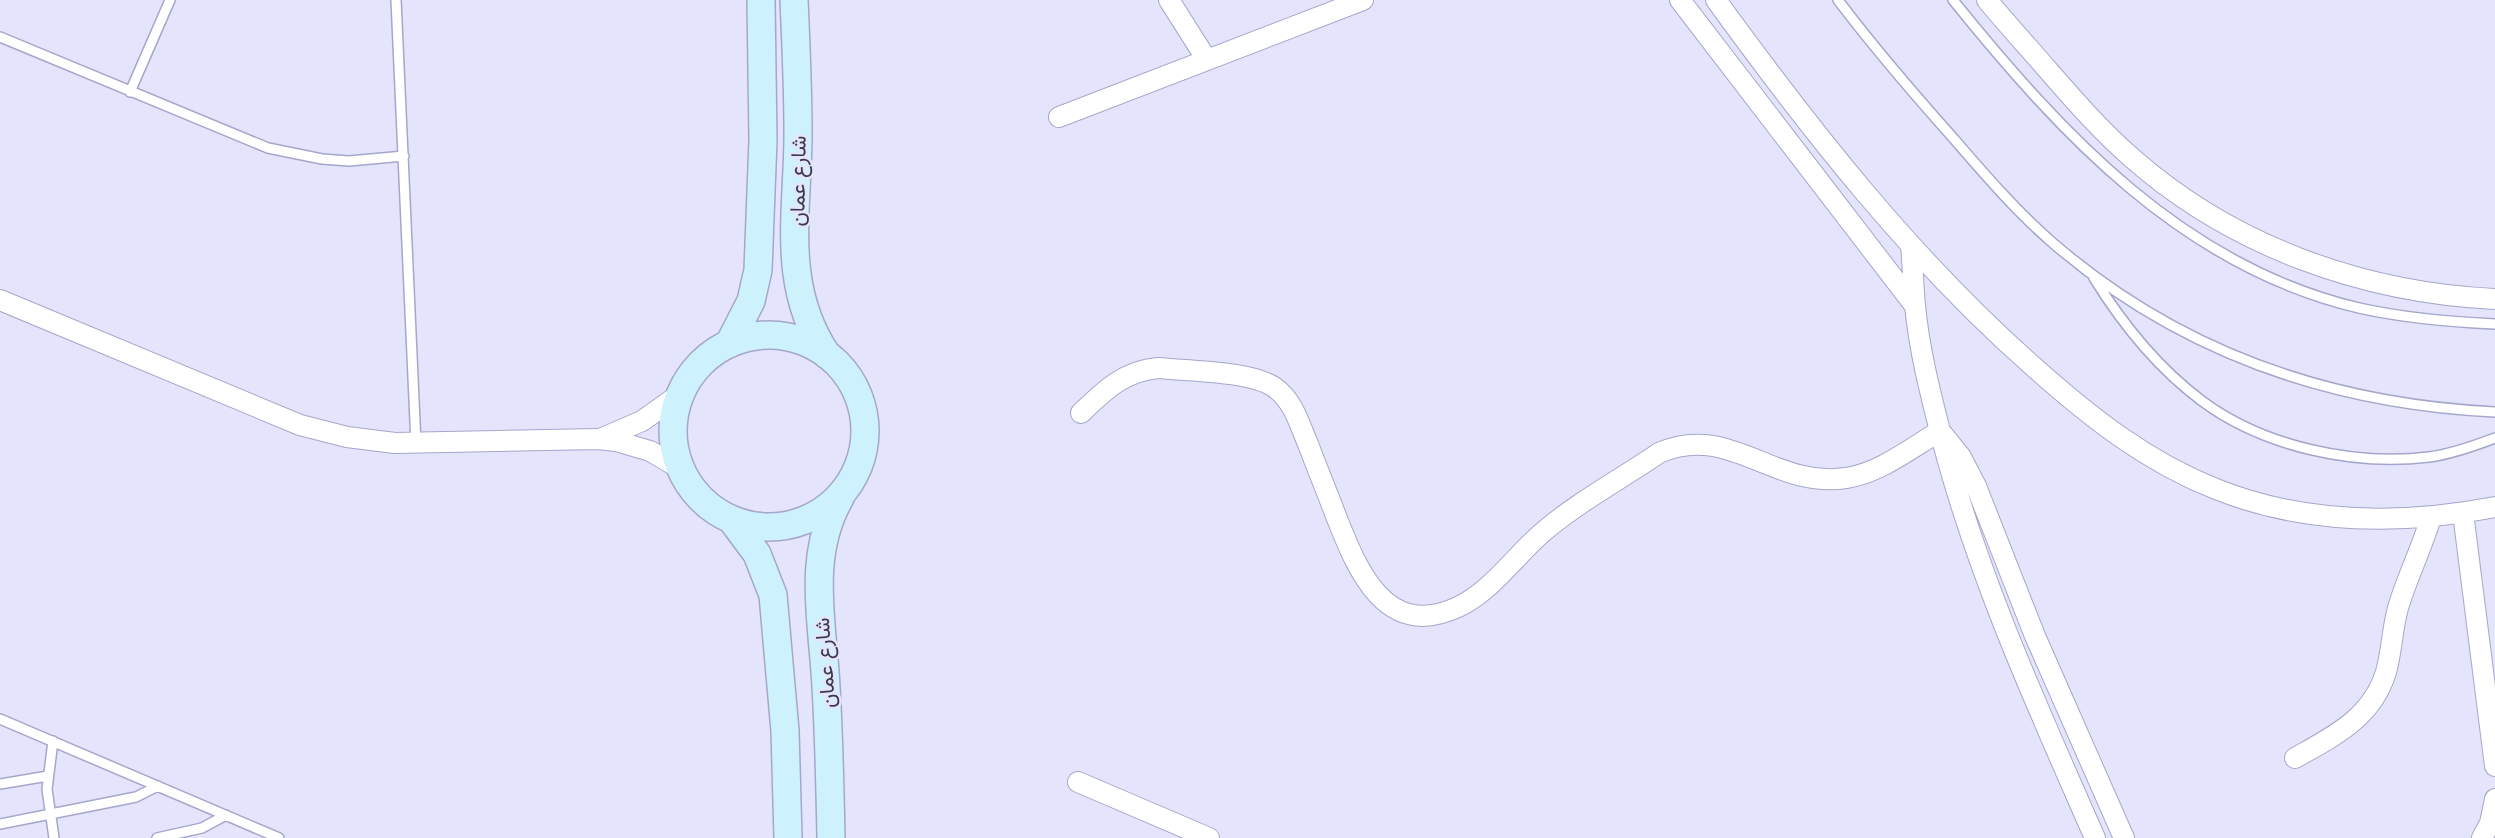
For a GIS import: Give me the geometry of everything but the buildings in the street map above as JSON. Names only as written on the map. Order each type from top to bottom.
[{"type":"main road","name":"شارع عمان","points":[[729,344],[751,301],[758,270],[764,140],[761,0]]},
{"type":"main road","name":"شارع عمان","points":[[794,0],[798,133],[795,267],[804,313],[826,354]]},
{"type":"main road","points":[[769,335],[799,341],[826,354],[843,370],[855,388],[862,409],[865,431],[862,453],[855,474],[843,493],[829,507],[811,518],[792,525],[761,526],[731,519],[715,510],[701,499],[681,469],[675,451],[673,431],[680,394],[700,364],[729,344],[748,337],[769,335]]},
{"type":"main road","name":"شارع عمان","points":[[831,838],[828,711],[818,575],[825,532],[843,493]]},
{"type":"main road","name":"شارع عمان","points":[[731,519],[757,554],[772,595],[785,731],[788,838]]},
{"type":"street","points":[[1169,0],[1207,60]]},
{"type":"street","points":[[1059,117],[1363,0]]},
{"type":"street","points":[[1680,0],[1915,306]]},
{"type":"street","points":[[1716,0],[1760,61],[1911,246],[1965,304],[2056,387],[2109,430],[2161,464],[2217,490],[2246,500],[2297,512],[2368,520],[2431,517],[2495,507]]},
{"type":"street","points":[[1988,0],[2104,133],[2164,184],[2229,226],[2282,252],[2336,273],[2409,289],[2495,299]]},
{"type":"street","points":[[1911,246],[1915,306],[1922,352],[1940,431],[1974,549],[2018,661],[2096,838]]},
{"type":"street","points":[[0,300],[300,425],[347,437],[416,444],[598,440],[624,443],[650,451],[681,469]]},
{"type":"street","points":[[1081,412],[1118,380],[1144,369],[1158,368],[1243,376],[1264,381],[1273,387],[1294,410],[1352,556],[1367,582],[1387,603],[1400,610],[1429,615],[1443,613],[1469,601],[1529,544],[1560,519],[1659,453],[1672,448],[1696,444],[1718,446],[1788,473],[1815,480],[1829,480],[1856,476],[1880,467],[1940,431]]},
{"type":"street","points":[[598,440],[642,421],[680,394]]},
{"type":"street","points":[[1940,431],[1961,457],[1976,486],[2035,636],[2124,838]]},
{"type":"street","points":[[2463,513],[2495,766]]},
{"type":"street","points":[[2295,758],[2355,722],[2376,695],[2386,670],[2398,608],[2431,517]]},
{"type":"street","points":[[1078,782],[1209,838]]},
{"type":"street","points":[[2482,838],[2490,823],[2495,799]]},
{"type":"lane","points":[[130,92],[170,0]]},
{"type":"lane","points":[[396,0],[416,444]]},
{"type":"lane","points":[[1838,0],[1900,77],[2019,212],[2091,274],[2169,324],[2254,364],[2300,381],[2384,400],[2465,411],[2495,412]]},
{"type":"lane","points":[[1953,0],[2010,66],[2096,158],[2147,204],[2202,243],[2262,274],[2293,287],[2347,304],[2424,319],[2495,324]]},
{"type":"lane","points":[[0,38],[242,139],[294,155],[349,161],[404,156]]},
{"type":"lane","points":[[2091,274],[2129,329],[2168,372],[2204,402],[2254,430],[2309,448],[2367,458],[2429,457],[2495,438]]},
{"type":"lane","points":[[0,729],[4,721],[279,838]]},
{"type":"lane","points":[[53,741],[48,776],[49,814],[54,838]]},
{"type":"lane","points":[[0,784],[48,776]]},
{"type":"lane","points":[[0,824],[136,797],[158,786]]},
{"type":"lane","points":[[157,838],[202,828],[226,815]]}]
